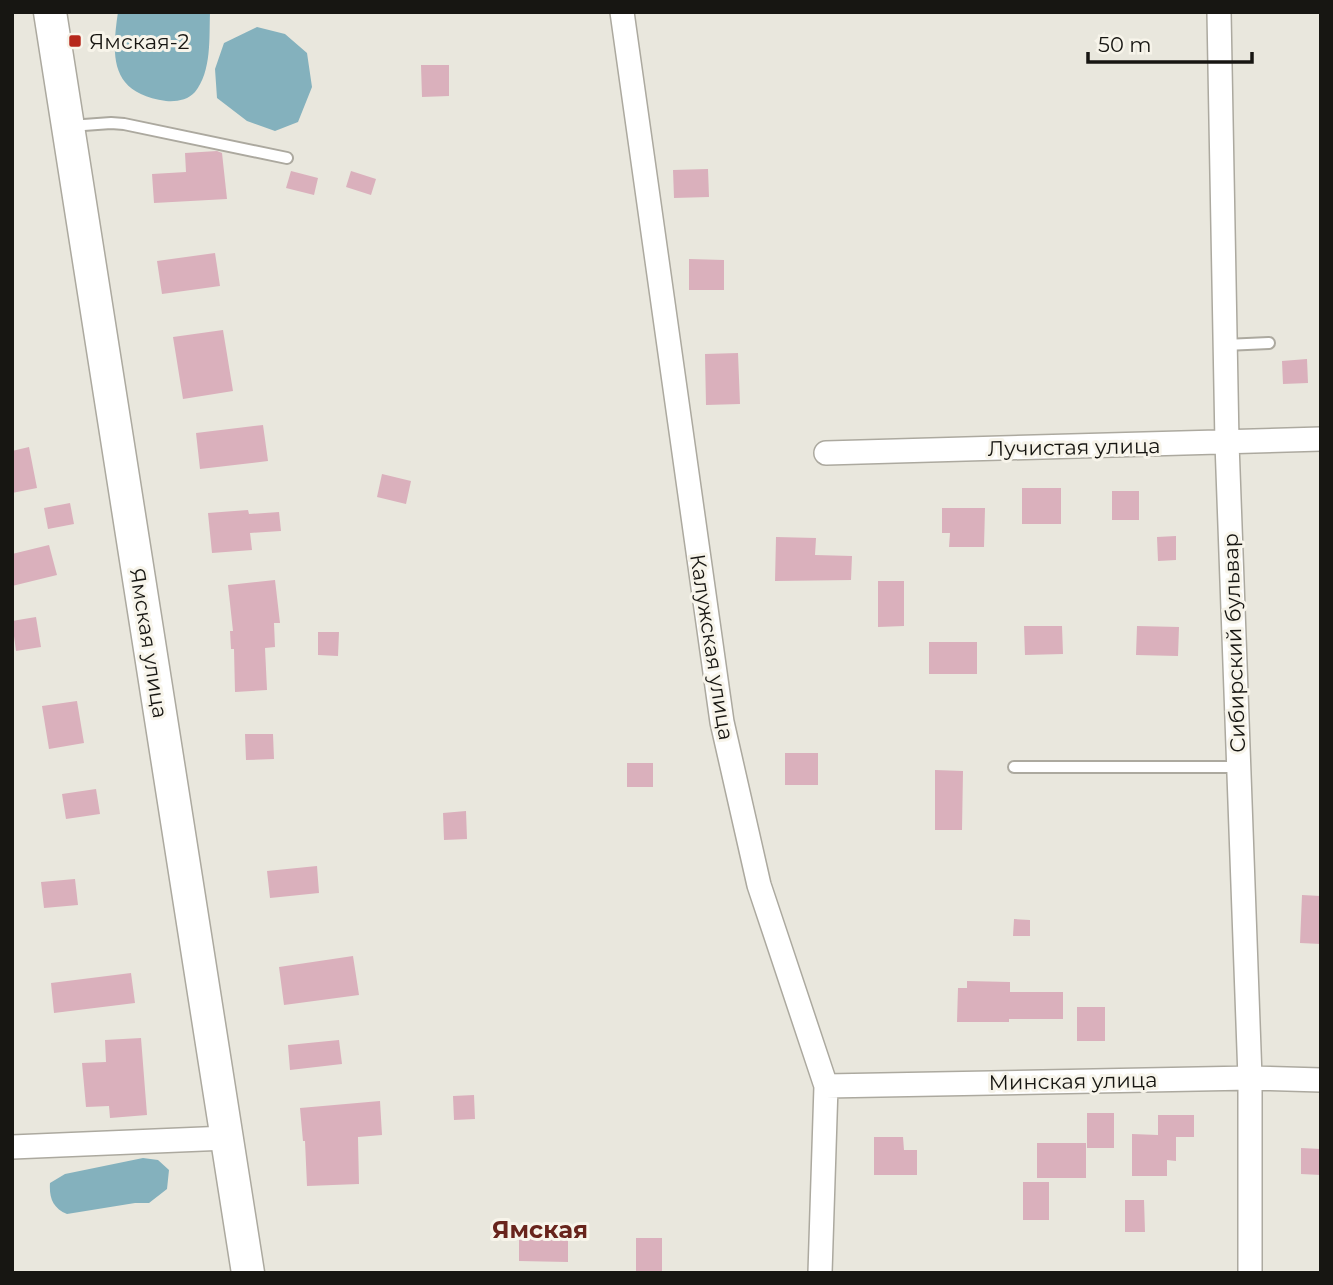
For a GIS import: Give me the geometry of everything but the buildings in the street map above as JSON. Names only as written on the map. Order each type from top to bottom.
[{"type":"main road","name":"Ямская улица","points":[[50,12],[248,1273]]},
{"type":"street","name":"Калужская улица","points":[[622,12],[722,722],[759,885],[826,1086],[820,1273]]},
{"type":"street","name":"Сибирский бульвар","points":[[1219,12],[1227,443],[1250,1078],[1250,1273]]},
{"type":"street","name":"Лучистая улица","points":[[827,453],[1321,439]]},
{"type":"street","name":"Минская улица","points":[[826,1086],[1250,1078],[1321,1080]]},
{"type":"street","points":[[12,1147],[227,1138]]},
{"type":"lane","points":[[67,126],[124,124],[287,158]]},
{"type":"lane","points":[[1225,345],[1269,343]]},
{"type":"lane","points":[[1014,766],[1238,767]]},
{"type":"water","points":[[118,12],[210,13],[207,64],[200,84],[192,95],[182,100],[166,101],[148,97],[125,82],[116,59]]},
{"type":"water","points":[[257,27],[285,34],[307,53],[312,87],[298,122],[275,131],[247,121],[217,98],[215,69],[224,43]]},
{"type":"water","points":[[143,1158],[158,1160],[169,1170],[167,1189],[149,1203],[67,1214],[53,1202],[50,1183],[65,1174]]},
{"type":"place","name":"Ямская-2","points":[[75,41]]},
{"type":"district","name":"Ямская","points":[[540,1229]]}]
